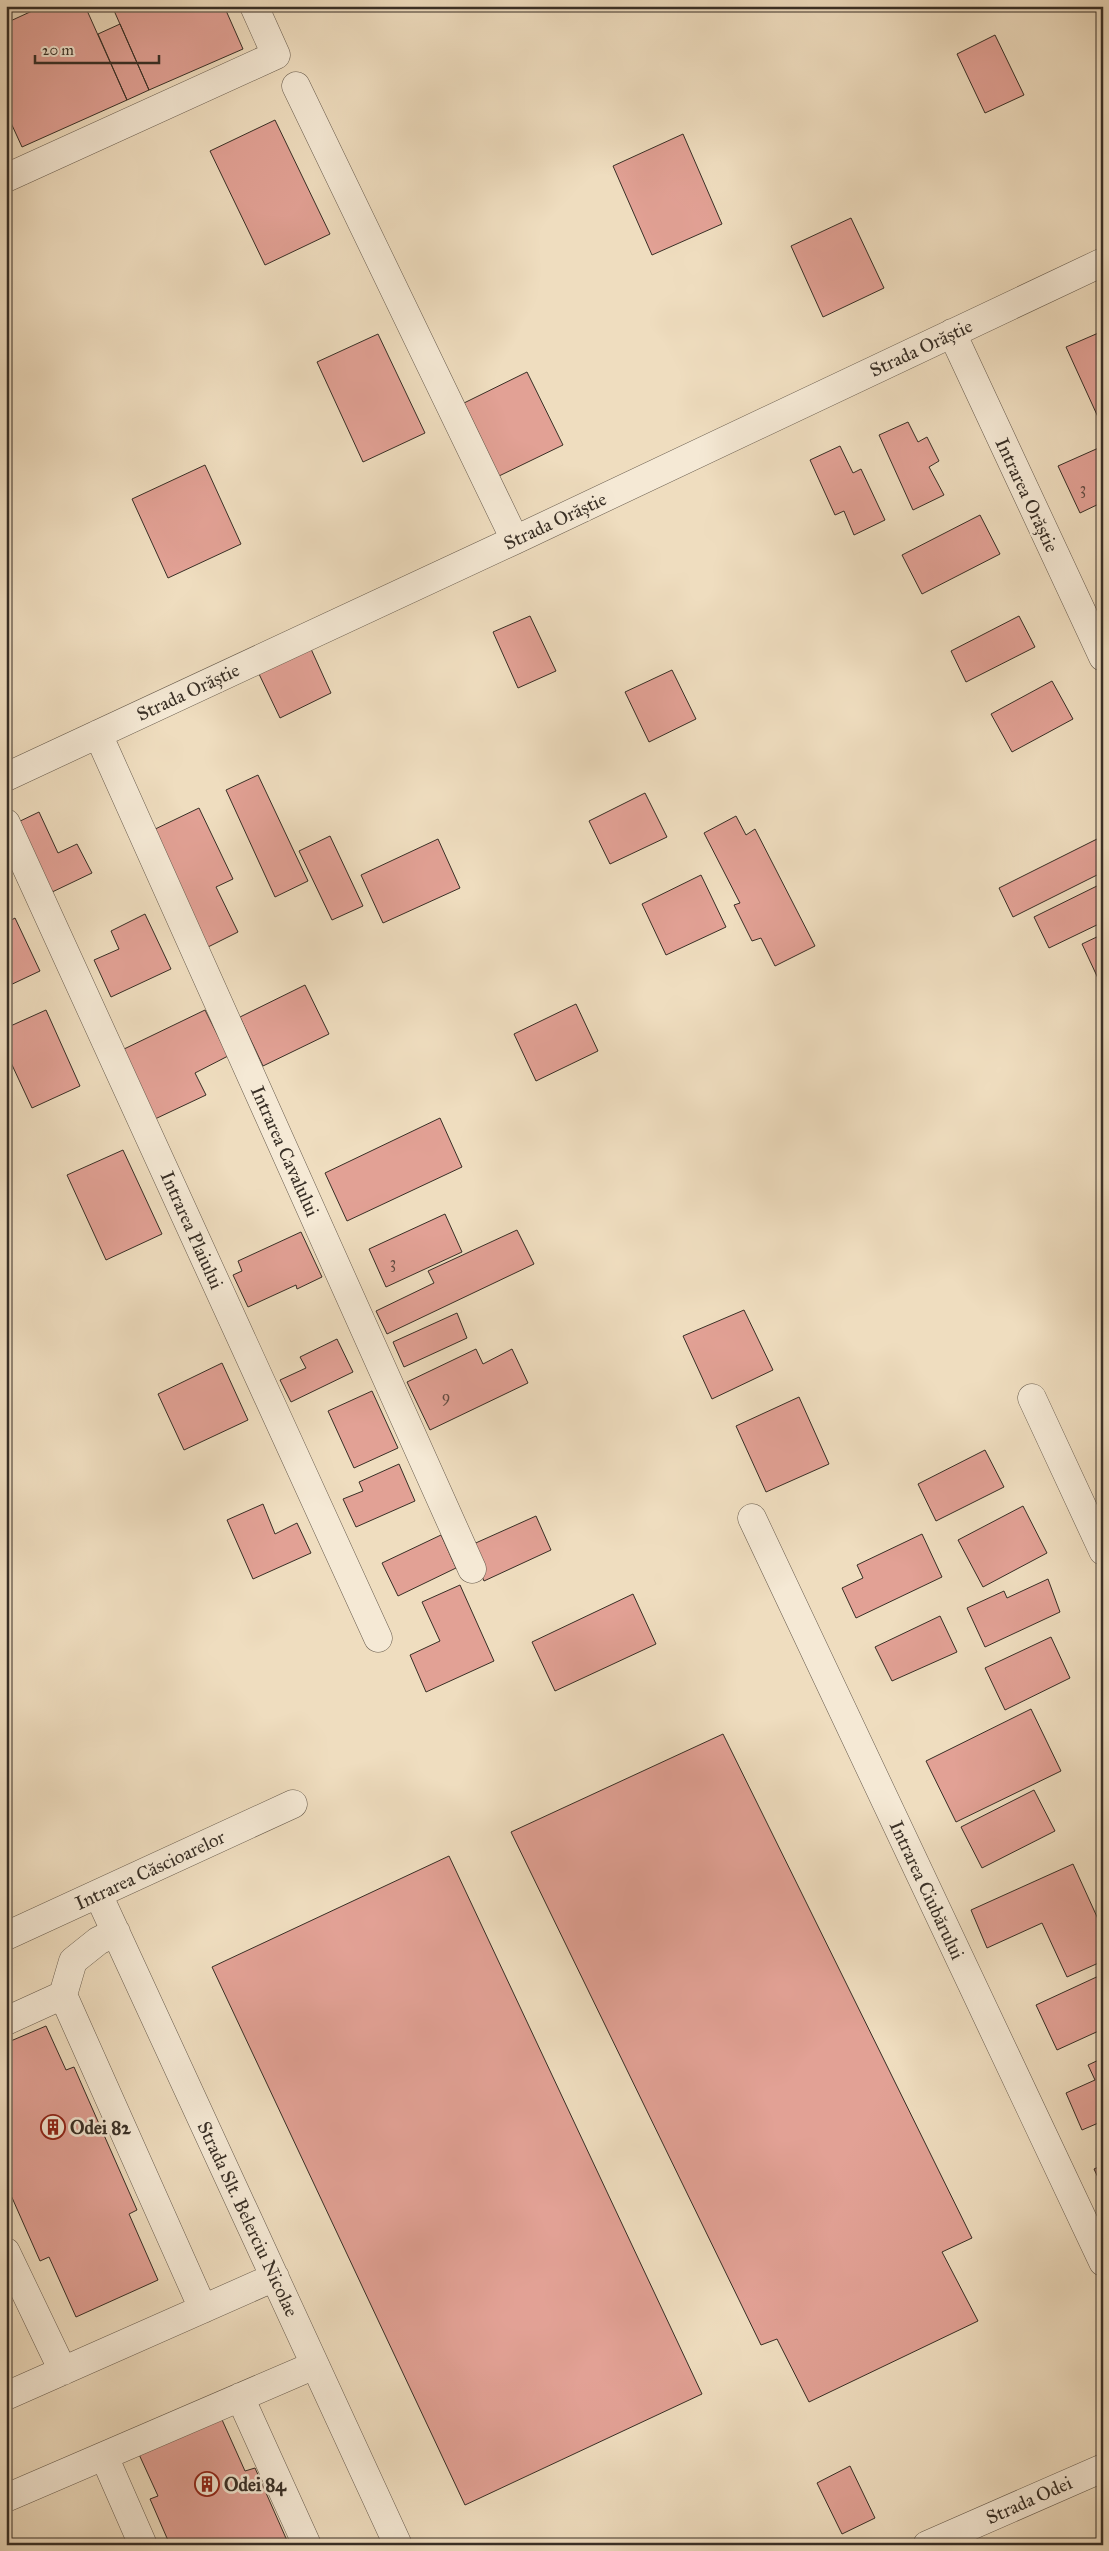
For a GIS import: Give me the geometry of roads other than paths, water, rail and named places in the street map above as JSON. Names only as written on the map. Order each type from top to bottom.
[{"type":"street","points":[[6,178],[276,55],[254,6]]},
{"type":"street","points":[[296,86],[515,540]]},
{"type":"street","name":"Strada Orăștie","points":[[6,777],[515,540],[1103,262]]},
{"type":"street","name":"Intrarea Orăștie","points":[[952,333],[1103,657]]},
{"type":"street","name":"Intrarea Cavalului","points":[[98,734],[472,1569]]},
{"type":"street","name":"Intrarea Plaiului","points":[[6,822],[378,1638]]},
{"type":"street","points":[[1032,1398],[1103,1551]]},
{"type":"street","name":"Intrarea Ciubărului","points":[[752,1518],[1103,2262]]},
{"type":"street","name":"Intrarea Căscioarelor","points":[[6,1936],[293,1804]]},
{"type":"street","name":"Strada Slt. Belerciu Nicolae","points":[[98,1894],[398,2545]]},
{"type":"street","points":[[116,1932],[98,1941],[73,1961],[63,1996],[203,2309]]},
{"type":"street","points":[[6,2021],[63,1996]]},
{"type":"street","points":[[6,2252],[64,2371]]},
{"type":"street","points":[[6,2396],[275,2277]]},
{"type":"street","points":[[6,2498],[315,2365]]},
{"type":"street","points":[[240,2397],[307,2545]]},
{"type":"street","points":[[104,2456],[143,2545]]},
{"type":"street","name":"Strada Odei","points":[[933,2543],[1103,2468]]},
{"type":"place","name":"Odei 82","points":[[53,2127]]},
{"type":"place","name":"Odei 84","points":[[207,2484]]}]
